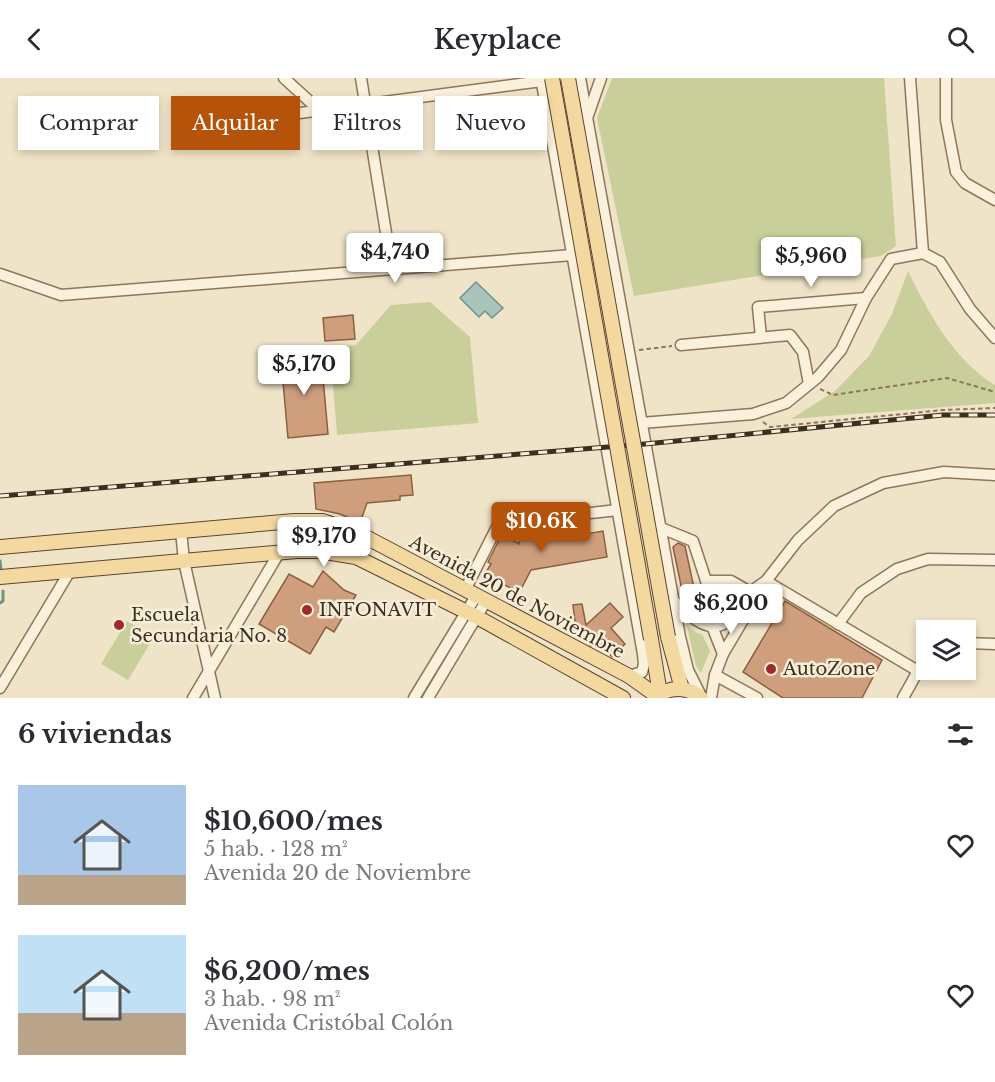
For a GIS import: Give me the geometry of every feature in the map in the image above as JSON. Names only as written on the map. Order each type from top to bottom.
[{"type":"main road","points":[[568,78],[668,637],[682,689]]},
{"type":"main road","points":[[545,79],[651,639],[657,696],[669,690],[682,689],[701,698]]},
{"type":"main road","name":"Avenida 20 de Noviembre","points":[[0,547],[294,521],[323,521],[360,534],[629,676],[657,696]]},
{"type":"main road","name":"Avenida 20 de Noviembre","points":[[0,577],[279,553],[318,551],[356,557],[471,614],[622,698]]},
{"type":"street","points":[[284,78],[312,104]]},
{"type":"street","points":[[361,78],[364,96]]},
{"type":"street","points":[[580,78],[674,602],[688,670],[701,698]]},
{"type":"street","points":[[587,119],[602,78]]},
{"type":"street","points":[[910,78],[923,253]]},
{"type":"street","points":[[945,78],[946,120],[956,172],[965,183],[995,200]]},
{"type":"street","points":[[423,96],[545,79],[644,664],[642,672],[629,676]]},
{"type":"street","points":[[373,150],[393,270]]},
{"type":"street","points":[[642,427],[753,414],[786,403],[809,384],[841,350],[866,298],[891,259],[923,253],[940,262],[970,309],[995,338]]},
{"type":"street","points":[[0,274],[62,295],[573,255]]},
{"type":"street","points":[[761,337],[758,307],[866,298]]},
{"type":"street","points":[[681,345],[790,335],[803,352],[809,384]]},
{"type":"street","points":[[605,435],[612,440],[621,441],[636,437],[642,427]]},
{"type":"street","points":[[612,475],[615,467],[623,461],[632,460],[643,463],[650,471]]},
{"type":"street","points":[[711,698],[715,675],[723,654],[766,581],[798,540],[834,506],[883,483],[944,472],[995,475]]},
{"type":"street","points":[[428,698],[471,614],[499,523],[618,510]]},
{"type":"street","points":[[661,528],[693,541],[714,606],[712,626],[723,654]]},
{"type":"street","points":[[181,531],[184,561],[215,698]]},
{"type":"street","points":[[193,698],[279,553]]},
{"type":"street","points":[[838,624],[861,593],[897,569],[928,559],[995,560]]},
{"type":"street","points":[[0,688],[70,571]]},
{"type":"street","points":[[706,581],[731,582],[750,592]]},
{"type":"street","points":[[674,602],[700,623],[712,626],[723,624],[731,619],[750,592],[766,581]]},
{"type":"street","points":[[766,581],[916,670]]},
{"type":"street","points":[[414,698],[471,614]]},
{"type":"street","points":[[976,643],[995,644]]},
{"type":"street","points":[[715,675],[757,698]]},
{"type":"street","points":[[903,698],[916,675]]},
{"type":"path","points":[[628,352],[681,345]]},
{"type":"path","points":[[809,384],[833,394],[947,378],[995,392]]},
{"type":"path","points":[[753,414],[770,427],[943,410],[995,408]]},
{"type":"green space","points":[[612,78],[884,78],[896,246],[881,256],[634,296],[597,118]]},
{"type":"green space","points":[[908,271],[934,319],[955,349],[980,374],[995,385],[995,403],[791,419],[835,391],[869,356],[892,314]]},
{"type":"green space","points":[[430,302],[470,337],[478,423],[337,435],[330,347],[356,345],[391,305]]},
{"type":"green space","points":[[127,621],[154,637],[128,680],[101,664]]},
{"type":"green space","points":[[687,626],[702,634],[710,651],[701,673],[696,666]]},
{"type":"water","points":[[476,282],[503,308],[492,318],[485,311],[479,317],[460,298]]},
{"type":"building","points":[[353,315],[355,339],[325,341],[323,318]]},
{"type":"building","points":[[321,355],[328,434],[288,438],[281,359]]},
{"type":"building","points":[[411,475],[413,495],[400,496],[400,500],[367,503],[360,523],[340,514],[316,509],[314,483]]},
{"type":"building","points":[[550,525],[550,530],[561,528],[563,538],[603,531],[607,557],[531,570],[519,593],[485,574],[491,564],[488,562],[502,534],[519,544],[518,529]]},
{"type":"building","points":[[678,543],[685,546],[697,602],[702,597],[704,599],[706,610],[702,613],[687,597],[684,600],[673,547]]},
{"type":"building","name":"INFONAVIT","points":[[323,571],[344,590],[356,595],[334,632],[326,627],[310,654],[259,624],[289,574],[313,587]]},
{"type":"building","points":[[785,601],[882,660],[862,698],[783,698],[743,672]]},
{"type":"building","points":[[610,603],[623,617],[611,628],[625,644],[612,657],[597,641],[591,646],[578,632],[582,628],[575,621],[573,605],[582,604],[586,625]]},
{"type":"waterway","points":[[0,561],[1,570]]},
{"type":"waterway","points":[[0,603],[3,601],[3,591]]},
{"type":"railway","points":[[0,496],[645,444],[943,415],[995,415]]},
{"type":"place","name":"INFONAVIT","points":[[307,610]]},
{"type":"place","name":"Escuela Secundaria No. 8","points":[[119,625]]},
{"type":"place","name":"AutoZone","points":[[771,669]]}]
